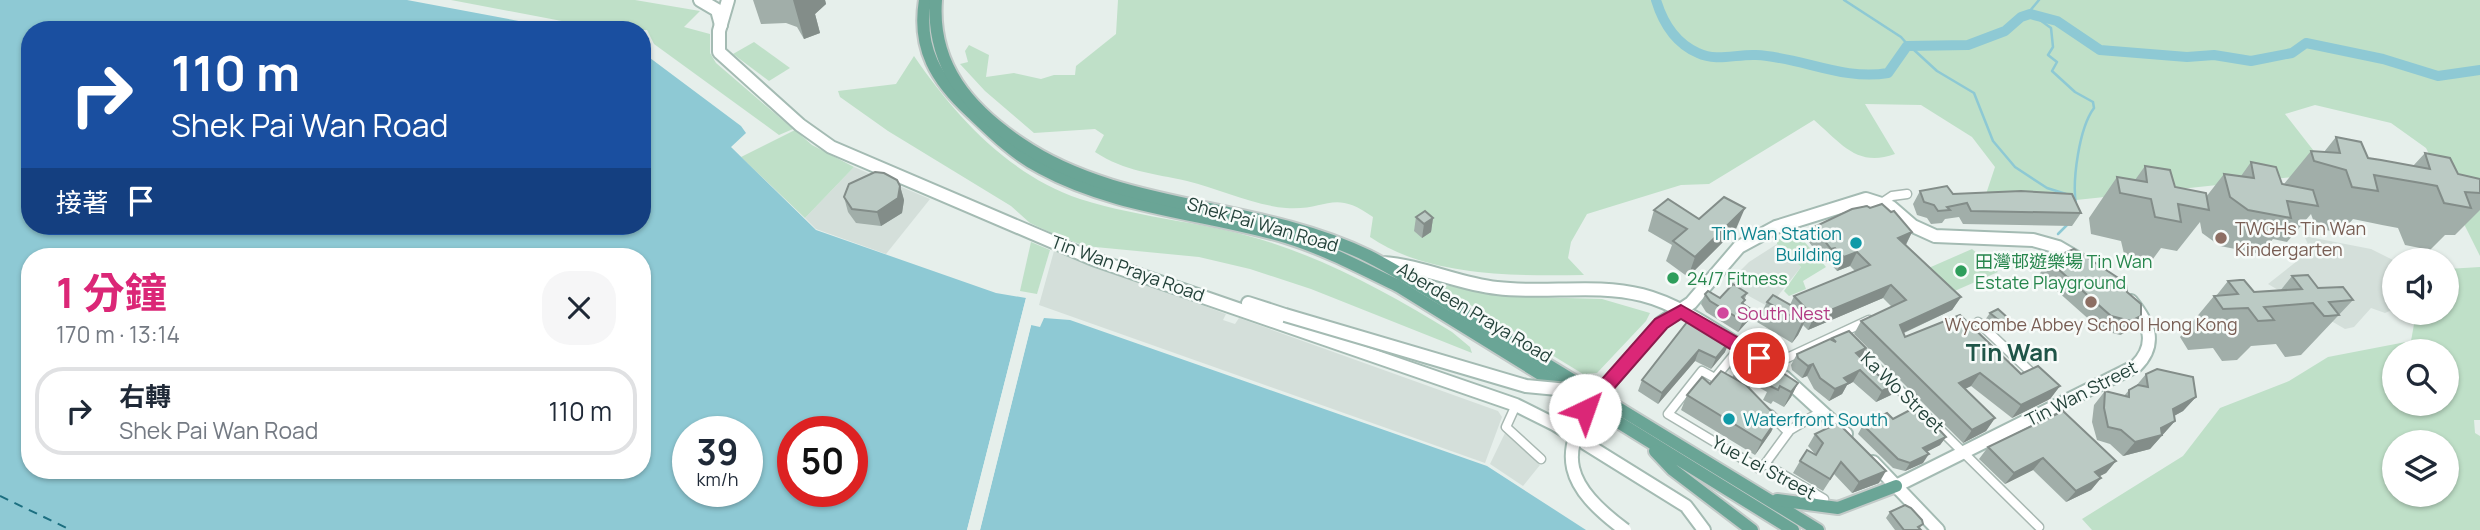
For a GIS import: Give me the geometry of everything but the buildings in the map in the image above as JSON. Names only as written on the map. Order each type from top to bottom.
[{"type":"main road","name":"Shek Pai Wan Road","points":[[925,0],[922,38],[933,71],[964,106],[1017,153],[1039,168],[1105,193],[1277,235],[1350,262]]},
{"type":"main road","name":"Shek Pai Wan Road","points":[[936,0],[934,39],[945,68],[976,104],[1039,155],[1098,181],[1289,228],[1382,263]]},
{"type":"main road","name":"Aberdeen Praya Road","points":[[1350,262],[1398,286],[1793,530]]},
{"type":"main road","name":"Aberdeen Praya Road","points":[[1382,263],[1818,530]]},
{"type":"main road","points":[[1644,440],[1673,470],[1752,530]]},
{"type":"main road","points":[[1769,499],[1810,509],[1839,510],[1896,486]]},
{"type":"street","points":[[700,0],[717,10],[721,25]]},
{"type":"street","name":"Tin Wan Praya Road","points":[[728,0],[718,47],[723,58],[800,125],[831,148],[1093,259],[1179,286],[1516,405],[1554,424],[1686,506],[1704,530]]},
{"type":"street","points":[[1883,202],[1892,196],[1908,194]]},
{"type":"street","points":[[1625,530],[1592,504],[1577,480],[1569,460],[1572,430],[1661,323],[1681,312],[1739,247],[1752,238],[1830,209],[1867,199],[1883,202],[1913,226],[1935,236],[2033,240],[2067,251],[2097,272]]},
{"type":"street","name":"Shek Pai Wan Road","points":[[1382,263],[1399,264],[1460,283],[1501,289],[1623,291],[1654,299],[1741,346],[1770,366],[1822,411],[1938,530]]},
{"type":"street","points":[[1179,286],[1285,314],[1526,386],[1568,390],[1615,376]]},
{"type":"street","name":"Tin Wan Street","points":[[1896,486],[2059,399],[2129,371],[2149,353],[2150,330],[2144,315],[2119,289]]},
{"type":"street","points":[[1770,366],[1882,314]]},
{"type":"street","points":[[1978,322],[2045,385]]},
{"type":"street","name":"Ka Wo Street","points":[[1842,333],[2039,527]]},
{"type":"street","points":[[1727,385],[1715,379],[1741,346]]},
{"type":"street","name":"Yue Lei Street","points":[[1715,379],[1702,371],[1668,414],[1758,468],[1765,464],[1824,499]]},
{"type":"street","points":[[1516,405],[1506,427],[1541,459]]},
{"type":"street","points":[[1759,405],[1788,432]]},
{"type":"street","points":[[1765,464],[1788,432],[1822,411]]},
{"type":"shaded area","points":[[854,167],[930,199],[886,254],[816,229],[805,218]]},
{"type":"shaded area","points":[[2304,236],[2371,249],[2382,254],[2382,312],[2371,308],[2354,327],[2345,329],[2268,284],[2311,250]]},
{"type":"shaded area","points":[[1777,244],[1801,267],[1769,307],[1727,284],[1749,262]]},
{"type":"shaded area","points":[[1054,251],[1226,314],[1223,320],[1235,324],[1239,318],[1498,411],[1502,417],[1485,463],[1039,305]]},
{"type":"shaded area","points":[[1505,433],[1540,465],[1523,486],[1490,464]]},
{"type":"green space","points":[[451,0],[635,0],[700,11],[684,27],[710,34],[710,53],[716,63],[793,129],[779,135],[654,44],[651,38],[651,21],[562,21]]},
{"type":"green space","points":[[1118,0],[2480,0],[2480,256],[2426,148],[2391,123],[2315,105],[2285,114],[2331,173],[2048,203],[1983,203],[1995,167],[1972,137],[1921,105],[1865,104],[1895,154],[1870,158],[1850,151],[1814,120],[1709,184],[1681,185],[1587,214],[1571,242],[1568,258],[1584,275],[1502,274],[1445,267],[1393,250],[1370,237],[1373,217],[1348,204],[1339,202],[1286,208],[1261,204],[1106,159],[1095,152],[1104,135],[1095,129],[1034,133],[985,91],[960,64],[968,62],[965,51],[969,45],[989,55],[986,77],[1014,73],[1041,79],[1054,75],[1075,75],[1076,66],[1116,34]]},
{"type":"green space","points":[[754,42],[790,68],[769,81],[733,54]]},
{"type":"green space","points":[[914,56],[947,100],[986,141],[1030,175],[1054,188],[1104,206],[1225,230],[1296,251],[1365,282],[1409,306],[1452,332],[1470,347],[1472,353],[1311,289],[1250,269],[1199,257],[1085,246],[1030,223],[1011,206],[888,131],[840,97],[838,91],[896,84]]},
{"type":"green space","points":[[795,130],[812,145],[854,167],[805,218],[741,157]]},
{"type":"green space","points":[[1797,233],[1826,267],[1803,281],[1806,289],[1789,296],[1784,291],[1801,267],[1777,244],[1777,240]]},
{"type":"green space","points":[[1031,242],[1050,250],[1037,294],[1020,291]]},
{"type":"green space","name":"田灣邨遊樂場 Tin Wan Estate Playground","points":[[1972,249],[1998,272],[1950,293],[1924,270]]},
{"type":"green space","points":[[2480,267],[2480,420],[2474,420],[2475,433],[2480,436],[2480,530],[2092,530],[2082,519],[2183,456],[2220,408],[2289,381],[2328,357],[2382,347],[2382,416],[2459,416],[2459,339],[2411,339],[2414,325],[2459,325],[2459,268]]},
{"type":"green space","points":[[1436,284],[1531,297],[1602,299],[1650,313],[1646,321],[1597,373],[1583,374]]},
{"type":"water","points":[[0,0],[407,0],[519,21],[21,21],[21,235],[651,235],[651,59],[741,126],[746,133],[731,147],[816,230],[996,293],[1026,298],[967,530],[0,530]]},
{"type":"water","points":[[1044,318],[1070,320],[1487,466],[1586,530],[980,530],[1031,325],[1040,327]]},
{"type":"pier","points":[[1026,298],[1029,298],[970,530],[967,530]]},
{"type":"pier","points":[[1032,322],[980,530],[976,530],[1027,325]]},
{"type":"waterway","points":[[1656,0],[1662,17],[1676,38],[1705,56],[1773,57],[1855,74],[1888,73],[1907,46],[1968,45],[2005,31],[2021,17],[2030,14],[2057,21],[2100,50],[2187,57],[2214,55],[2251,61],[2292,53],[2306,43],[2383,59],[2438,76],[2480,70]]},
{"type":"waterway","points":[[1844,0],[1901,37],[1908,45]]},
{"type":"waterway","points":[[2039,0],[2029,12],[2051,28],[2053,47],[2048,55],[2057,62],[2052,71],[2075,92],[2093,102],[2094,108],[2084,128],[2078,155],[2076,205]]},
{"type":"waterway","points":[[1913,49],[1937,71],[1974,93],[1993,141],[2015,167],[2047,188],[2066,194]]},
{"type":"waterway","points":[[2058,234],[2069,223]]},
{"type":"ferry route","points":[[0,496],[71,530]]},
{"type":"place","name":"TWGHs Tin Wan Kindergarten","points":[[2221,238]]},
{"type":"place","name":"Tin Wan Station Building","points":[[1856,243]]},
{"type":"place","name":"田灣邨遊樂場 Tin Wan Estate Playground","points":[[1961,271]]},
{"type":"place","name":"24/7 Fitness","points":[[1673,278]]},
{"type":"place","name":"Wycombe Abbey School Hong Kong","points":[[2091,302]]},
{"type":"place","name":"South Nest","points":[[1723,313]]},
{"type":"place","name":"Waterfront South","points":[[1729,419]]},
{"type":"district","name":"Tin Wan","points":[[2012,351]]},
{"type":"route","points":[[1585,410],[1661,323],[1681,312],[1759,358]]}]
